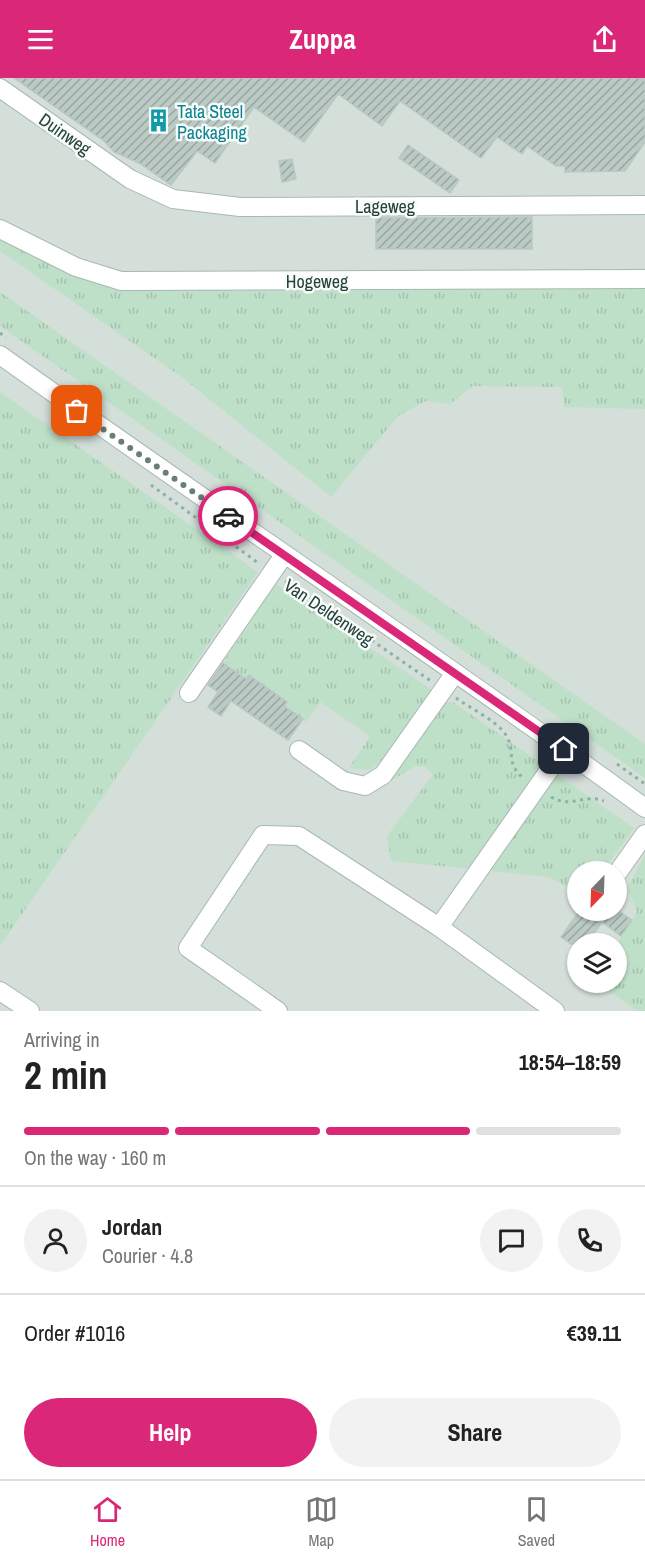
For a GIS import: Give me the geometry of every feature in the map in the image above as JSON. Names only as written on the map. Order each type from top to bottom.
[{"type":"lane","name":"Duinweg","points":[[0,88],[130,179]]},
{"type":"lane","name":"Lageweg","points":[[130,179],[173,199],[240,207],[645,205]]},
{"type":"lane","name":"Hogeweg","points":[[0,229],[76,267],[121,281],[645,279]]},
{"type":"lane","name":"Van Deldenweg","points":[[0,356],[564,749],[645,808]]},
{"type":"lane","points":[[189,693],[284,555]]},
{"type":"lane","points":[[299,750],[343,781],[365,786],[383,775],[455,673]]},
{"type":"lane","points":[[438,927],[564,749]]},
{"type":"lane","points":[[626,861],[645,834]]},
{"type":"lane","points":[[278,1011],[188,948],[263,836],[299,836],[438,927],[555,1011]]},
{"type":"lane","points":[[0,991],[30,1011]]},
{"type":"path","name":"Van Deldenweg","points":[[143,479],[272,573],[501,729],[508,737],[513,767],[537,788],[560,802],[596,798],[612,807]]},
{"type":"shaded area","points":[[0,78],[645,78],[645,1011],[0,1011]]},
{"type":"green space","points":[[0,237],[117,288],[645,287],[645,409],[564,407],[562,387],[473,386],[450,404],[426,401],[398,416],[331,497],[183,378],[0,251]]},
{"type":"green space","points":[[0,292],[645,744],[645,778],[0,326]]},
{"type":"green space","points":[[0,392],[258,572],[0,946]]},
{"type":"green space","points":[[276,584],[432,690],[385,758],[370,770],[349,768],[370,736],[320,702],[306,722],[223,663]]},
{"type":"green space","points":[[444,702],[453,702],[634,828],[610,861],[567,861],[567,887],[549,877],[391,861],[387,836],[433,774],[425,767],[416,766],[382,786]]},
{"type":"green space","points":[[645,855],[645,1011],[637,1011],[612,993],[627,993],[627,933],[624,933],[637,912],[627,888]]},
{"type":"building","points":[[14,78],[645,78],[645,142],[625,171],[565,172],[565,166],[556,166],[527,146],[522,154],[497,137],[481,158],[400,101],[382,126],[338,94],[304,142],[254,107],[215,163],[197,151],[171,185],[139,163],[114,152],[104,141]]},
{"type":"building","points":[[408,145],[459,180],[450,193],[399,158]]},
{"type":"building","points":[[292,159],[296,179],[282,182],[279,161]]},
{"type":"building","points":[[532,217],[532,249],[376,249],[376,218]]},
{"type":"building","points":[[223,663],[246,679],[249,675],[287,702],[284,706],[303,719],[288,740],[231,701],[221,716],[208,707],[218,692],[208,685]]},
{"type":"building","points":[[627,917],[632,920],[623,933],[617,933],[602,922],[594,933],[567,933],[567,941],[561,937],[572,921],[627,921]]},
{"type":"way so far","points":[[77,411],[228,516]]},
{"type":"place","name":"Tata Steel Packaging","points":[[159,121]]},
{"type":"route","points":[[228,516],[564,749]]}]
